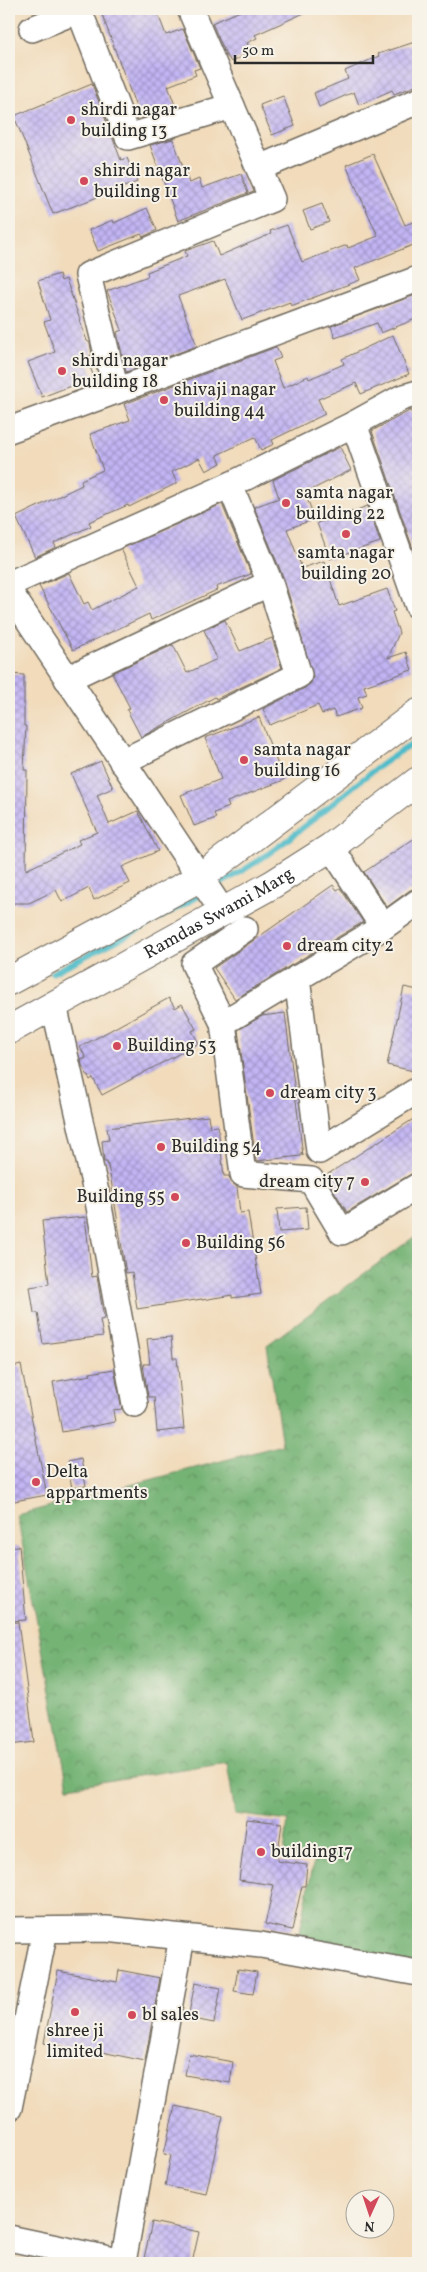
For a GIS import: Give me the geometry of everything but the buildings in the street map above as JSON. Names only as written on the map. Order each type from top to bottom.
[{"type":"main road","points":[[9,981],[200,879],[418,713]]},
{"type":"main road","name":"Ramdas Swami Marg","points":[[9,1030],[219,907],[273,884],[331,847],[418,781]]},
{"type":"street","points":[[32,29],[79,10],[128,138],[232,106]]},
{"type":"street","points":[[116,391],[88,275],[272,199],[232,106],[195,10]]},
{"type":"street","points":[[259,168],[418,101]]},
{"type":"street","points":[[9,430],[418,279]]},
{"type":"street","points":[[9,584],[230,485],[354,424],[401,398],[418,393]]},
{"type":"street","points":[[354,424],[418,606]]},
{"type":"street","points":[[122,762],[299,675],[270,583],[230,485]]},
{"type":"street","points":[[67,679],[270,583]]},
{"type":"street","points":[[9,592],[219,907]]},
{"type":"street","points":[[331,847],[384,927]]},
{"type":"street","points":[[223,1023],[384,927],[418,904]]},
{"type":"street","points":[[245,929],[194,964],[223,1023],[242,1174],[311,1180]]},
{"type":"street","points":[[297,978],[319,1150],[311,1180],[342,1232],[418,1186]]},
{"type":"street","points":[[54,1005],[98,1202],[135,1404]]},
{"type":"street","points":[[319,1150],[418,1090]]},
{"type":"street","points":[[9,1930],[106,1929],[261,1945],[418,1973]]},
{"type":"street","points":[[9,2108],[45,1930]]},
{"type":"street","points":[[9,2238],[123,2263],[182,1937]]},
{"type":"green space","points":[[418,1234],[418,1725],[414,1844],[418,1844],[418,1973],[296,1951],[314,1860],[284,1854],[288,1821],[235,1814],[227,1762],[68,1787],[17,1515],[282,1445],[267,1345]]},
{"type":"waterway","points":[[213,888],[276,848],[370,773],[418,741]]},
{"type":"waterway","points":[[52,973],[136,931],[203,894]]},
{"type":"place","name":"shirdi nagar building 13","points":[[71,120]]},
{"type":"place","name":"shirdi nagar building 11","points":[[84,181]]},
{"type":"place","name":"shirdi nagar building 18","points":[[62,371]]},
{"type":"place","name":"shivaji nagar building 44","points":[[164,400]]},
{"type":"place","name":"samta nagar building 22","points":[[286,503]]},
{"type":"place","name":"samta nagar building 20","points":[[346,534]]},
{"type":"place","name":"samta nagar building 16","points":[[244,760]]},
{"type":"place","name":"dream city 2","points":[[287,946]]},
{"type":"place","name":"Building 53","points":[[117,1046]]},
{"type":"place","name":"dream city 3","points":[[270,1093]]},
{"type":"place","name":"Building 54","points":[[161,1147]]},
{"type":"place","name":"dream city 7","points":[[365,1182]]},
{"type":"place","name":"Building 55","points":[[175,1197]]},
{"type":"place","name":"Building 56","points":[[186,1243]]},
{"type":"place","name":"Delta appartments","points":[[36,1482]]},
{"type":"place","name":"building17","points":[[261,1852]]},
{"type":"place","name":"shree ji limited","points":[[75,2012]]},
{"type":"place","name":"bl sales","points":[[132,2015]]}]
